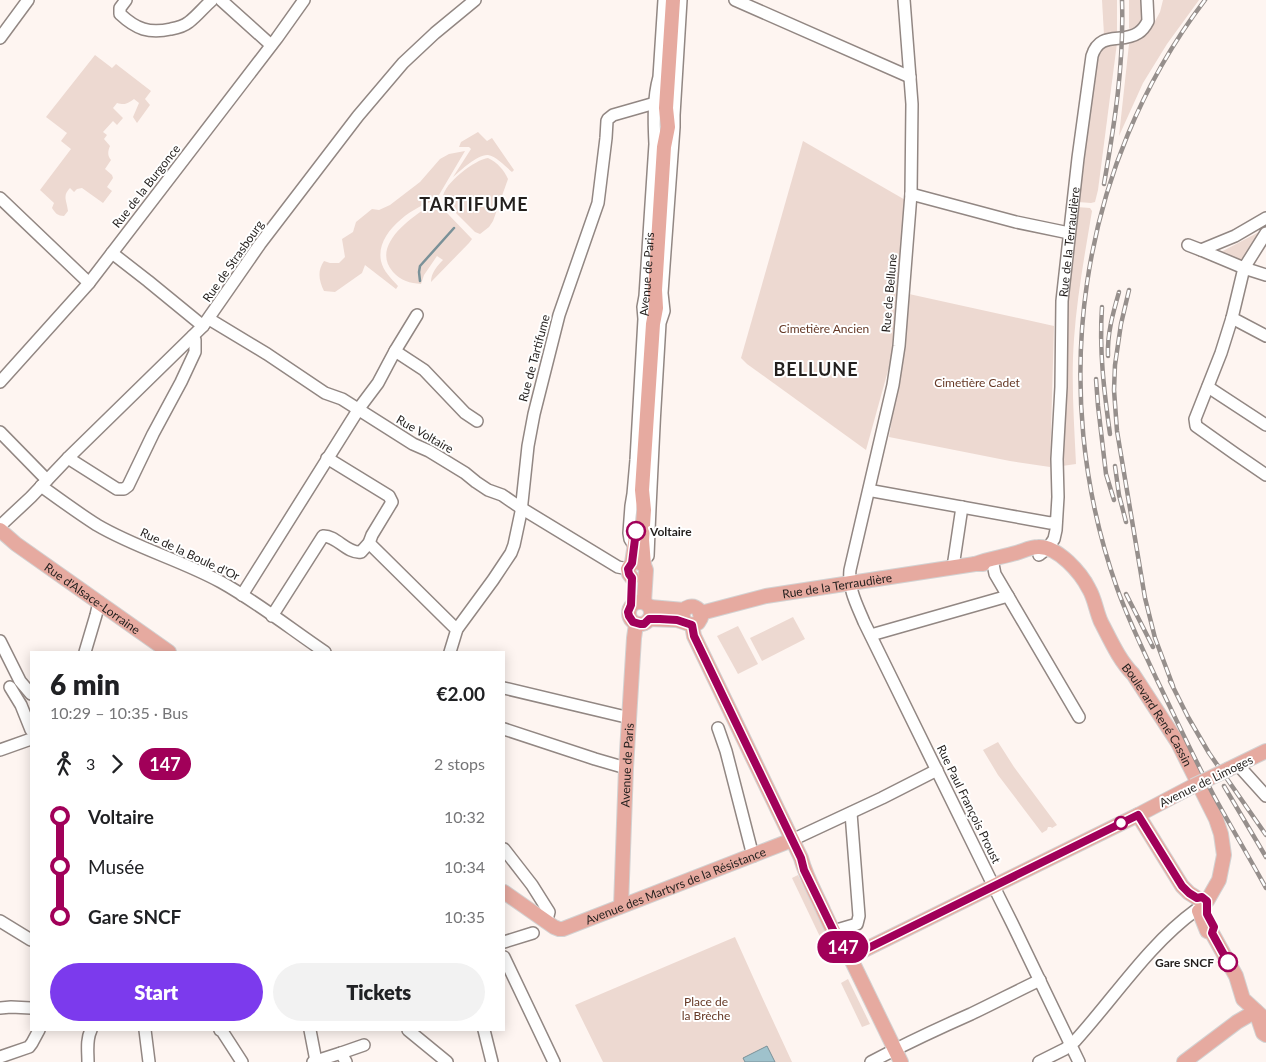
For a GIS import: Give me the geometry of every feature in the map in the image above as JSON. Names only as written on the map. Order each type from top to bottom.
[{"type":"main road","name":"Avenue de Paris","points":[[638,569],[647,488],[644,472],[650,425],[653,324],[658,284],[664,147],[668,127],[662,104],[674,2]]},
{"type":"main road","name":"Avenue de Paris","points":[[621,906],[626,768],[642,611],[635,547],[638,510],[647,488]]},
{"type":"main road","points":[[0,530],[16,544]]},
{"type":"main road","points":[[0,540],[16,544]]},
{"type":"main road","name":"Rue d'Alsace-Lorraine","points":[[16,544],[168,651]]},
{"type":"main road","name":"Rue de la Terraudière","points":[[687,619],[698,623],[701,618],[701,612],[766,596],[953,567],[1014,562],[1041,550]]},
{"type":"main road","name":"Rue de la Terraudière","points":[[975,564],[1018,553],[1041,550]]},
{"type":"main road","name":"Boulevard René Cassin","points":[[1041,550],[1061,555],[1085,582],[1097,613],[1112,642],[1127,668],[1133,674],[1178,743],[1216,820],[1221,834],[1224,855],[1220,874],[1200,904]]},
{"type":"main road","points":[[642,611],[677,620],[687,619],[801,858],[804,870],[837,938],[849,955],[901,1062]]},
{"type":"main road","name":"Avenue de Limoges","points":[[849,955],[994,886],[1266,751]]},
{"type":"main road","points":[[1138,815],[1182,886],[1200,904],[1208,930],[1212,933],[1236,976],[1246,988],[1261,1016],[1260,1027],[1266,1035]]},
{"type":"main road","name":"Avenue des Martyrs de la Résistance","points":[[545,920],[559,929],[568,927],[792,840]]},
{"type":"main road","points":[[801,858],[810,867],[848,947],[849,955]]},
{"type":"main road","points":[[505,893],[545,920]]},
{"type":"main road","points":[[1184,1062],[1237,1022],[1261,1016]]},
{"type":"street","points":[[0,38],[28,0]]},
{"type":"street","points":[[126,0],[120,8],[120,14],[136,27],[152,31],[173,29],[187,23],[212,0]]},
{"type":"street","points":[[221,0],[272,45]]},
{"type":"street","name":"Rue de la Burgonce","points":[[0,382],[89,283],[272,45],[304,0]]},
{"type":"street","name":"Rue de Strasbourg","points":[[0,526],[206,323],[260,244],[358,116],[403,63],[435,33],[475,0]]},
{"type":"street","points":[[735,0],[910,77]]},
{"type":"street","name":"Rue de Bellune","points":[[850,583],[850,570],[892,385],[898,346],[911,194],[912,104],[904,0]]},
{"type":"street","name":"Rue de la Terraudière","points":[[1041,550],[1054,539],[1056,522],[1062,301],[1079,149],[1094,50],[1100,42],[1133,36],[1142,30],[1148,21],[1147,0]]},
{"type":"street","name":"Avenue de Paris","points":[[647,488],[650,425],[660,323],[664,311],[662,293],[658,284],[674,127],[674,2]]},
{"type":"street","name":"Avenue de Paris","points":[[635,547],[629,533],[636,460],[644,319],[643,307],[646,290],[655,144],[654,126],[662,104]]},
{"type":"street","name":"Rue de Tartifume","points":[[450,651],[457,629],[511,553],[518,530],[531,425],[559,316],[598,203],[607,121],[613,115],[662,104]]},
{"type":"street","points":[[911,194],[1016,222],[1069,233]]},
{"type":"street","points":[[0,198],[89,283]]},
{"type":"street","points":[[1201,250],[1234,236],[1266,218]]},
{"type":"street","points":[[1266,233],[1244,268],[1221,353],[1195,419],[1196,426],[1266,475]]},
{"type":"street","points":[[1188,245],[1266,275]]},
{"type":"street","name":"Rue Voltaire","points":[[112,253],[206,323],[267,354],[326,393],[342,400],[413,444],[429,451],[488,490],[502,495],[618,567],[638,569]]},
{"type":"street","points":[[242,594],[327,458],[378,382],[417,315]]},
{"type":"street","points":[[1232,318],[1266,336]]},
{"type":"street","points":[[68,458],[117,489],[124,489],[128,486],[195,352],[193,336]]},
{"type":"street","points":[[395,351],[424,370],[465,413],[477,421]]},
{"type":"street","points":[[1208,387],[1266,425]]},
{"type":"street","name":"Rue de la Boule d'Or","points":[[0,432],[44,483],[97,525],[221,582],[242,594],[324,651]]},
{"type":"street","points":[[272,616],[323,536],[328,536],[355,552],[361,552],[369,543],[372,535],[391,506],[391,499],[327,458]]},
{"type":"street","points":[[869,491],[873,490],[1050,523],[1056,522]]},
{"type":"street","points":[[953,567],[962,507]]},
{"type":"street","points":[[369,543],[457,629]]},
{"type":"street","points":[[993,564],[995,574],[1079,717]]},
{"type":"street","name":"Rue Paul François Proust","points":[[850,583],[854,599],[871,635],[1079,1062]]},
{"type":"street","points":[[871,635],[1008,596]]},
{"type":"street","points":[[85,651],[99,602]]},
{"type":"street","points":[[0,642],[10,686],[21,705],[30,728]]},
{"type":"street","points":[[10,686],[30,694]]},
{"type":"street","points":[[505,688],[630,718]]},
{"type":"street","points":[[718,728],[726,751],[753,856]]},
{"type":"street","points":[[505,729],[626,768]]},
{"type":"street","points":[[0,750],[30,739]]},
{"type":"street","points":[[1234,767],[1266,796]]},
{"type":"street","points":[[792,840],[852,813],[937,770]]},
{"type":"street","points":[[840,929],[857,924],[859,916],[852,813]]},
{"type":"street","points":[[505,850],[532,885],[549,912],[545,920]]},
{"type":"street","points":[[1039,1062],[1071,1045],[1148,955],[1200,904]]},
{"type":"street","points":[[0,921],[30,939]]},
{"type":"street","points":[[505,942],[533,933]]},
{"type":"street","points":[[505,959],[554,1062]]},
{"type":"street","points":[[870,1062],[1040,980]]},
{"type":"street","points":[[0,1008],[30,1008]]},
{"type":"street","points":[[0,1057],[29,1047],[38,1031]]},
{"type":"street","points":[[88,1062],[87,1042],[90,1031]]},
{"type":"street","points":[[145,1031],[149,1062]]},
{"type":"street","points":[[222,1031],[242,1062]]},
{"type":"street","points":[[310,1031],[314,1061],[343,1057],[364,1045]]},
{"type":"street","points":[[409,1031],[447,1062]]},
{"type":"street","points":[[484,1031],[492,1062]]},
{"type":"green space","points":[[1102,0],[1117,0],[1117,36],[1104,35]]},
{"type":"green space","points":[[1129,0],[1142,0],[1144,18],[1133,33],[1129,28]]},
{"type":"green space","points":[[1163,0],[1199,0],[1167,44],[1143,83],[1119,136],[1129,44],[1149,32],[1160,12]]},
{"type":"green space","points":[[1117,43],[1098,190],[1095,202],[1078,202],[1098,54],[1108,44]]},
{"type":"green space","points":[[95,55],[112,68],[116,64],[151,91],[145,99],[150,105],[137,123],[133,117],[139,103],[134,99],[126,104],[117,103],[113,108],[123,118],[117,125],[113,121],[103,132],[107,135],[104,139],[110,146],[108,153],[111,160],[105,169],[113,178],[107,187],[112,191],[103,203],[82,188],[74,192],[70,188],[66,196],[68,211],[62,216],[54,211],[52,208],[54,203],[40,190],[71,149],[61,141],[67,133],[46,117]]},
{"type":"green space","points":[[478,132],[487,141],[492,138],[514,170],[512,172],[498,160],[484,155],[453,177],[471,149],[469,147],[459,147],[461,142]]},
{"type":"green space","name":"Cimetière Ancien","points":[[803,141],[907,201],[894,342],[866,450],[741,358]]},
{"type":"green space","points":[[465,151],[436,200],[407,214],[384,240],[381,250],[381,261],[385,271],[398,286],[396,289],[365,265],[362,273],[335,292],[324,291],[321,284],[320,268],[324,261],[339,263],[345,257],[342,239],[353,232],[356,222],[372,209],[379,210],[390,205],[420,182],[440,159],[449,154]]},
{"type":"green space","points":[[488,158],[500,167],[508,179],[493,221],[480,234],[475,232],[446,203],[443,197],[444,192],[454,179],[468,167]]},
{"type":"green space","points":[[1077,207],[1090,208],[1092,211],[1079,291],[1073,354],[1076,464],[1062,466],[1067,305]]},
{"type":"green space","points":[[426,208],[438,208],[447,213],[472,239],[431,282],[433,273],[443,260],[437,256],[424,275],[421,284],[399,278],[387,263],[386,253],[394,235]]},
{"type":"green space","points":[[1261,232],[1242,261],[1240,262],[1219,253]]},
{"type":"green space","name":"Cimetière Cadet","points":[[909,294],[1054,326],[1050,467],[889,437],[903,352]]},
{"type":"green space","points":[[793,617],[805,639],[762,661],[750,638]]},
{"type":"green space","points":[[738,626],[758,664],[738,674],[717,636]]},
{"type":"green space","points":[[998,742],[1057,825],[1052,828],[1048,827],[1042,833],[998,775],[983,750]]},
{"type":"green space","points":[[798,875],[828,938],[822,941],[792,878]]},
{"type":"green space","name":"Place de la Brèche","points":[[735,937],[792,1062],[603,1062],[575,1005]]},
{"type":"green space","points":[[848,979],[870,1024],[862,1027],[841,983]]},
{"type":"water","points":[[767,1046],[775,1062],[745,1062],[743,1058]]},
{"type":"waterway","points":[[420,281],[420,266],[454,228]]},
{"type":"railway","points":[[1104,184],[1118,92],[1122,47],[1122,0]]},
{"type":"railway","points":[[1205,0],[1162,65],[1128,134],[1103,207],[1087,282],[1081,359],[1083,436],[1095,513],[1117,588],[1126,611],[1157,680],[1220,808],[1266,888]]},
{"type":"railway","points":[[1129,290],[1121,324],[1115,365],[1114,390],[1117,431],[1145,598],[1155,638],[1173,686]]},
{"type":"railway","points":[[1108,356],[1109,332],[1119,292]]},
{"type":"railway","points":[[1102,307],[1102,355],[1110,434]]},
{"type":"railway","points":[[1096,379],[1106,474],[1114,500]]},
{"type":"railway","points":[[1115,466],[1119,495],[1126,522]]},
{"type":"railway","points":[[1126,594],[1153,647]]},
{"type":"railway","points":[[1170,681],[1209,753],[1266,835]]},
{"type":"railway","points":[[1224,786],[1266,857]]},
{"type":"bus line","name":"147","points":[[636,531],[632,563],[628,567],[632,578],[631,605],[628,612],[630,619],[636,624],[644,624],[649,619],[660,619],[677,620],[692,625],[694,636],[801,858],[804,870],[837,938],[850,957],[1138,815],[1182,886],[1193,896],[1197,898],[1202,897],[1207,901],[1207,914],[1214,927],[1212,933],[1228,962]]},
{"type":"place","name":"Voltaire","points":[[636,531]]},
{"type":"place","name":"Gare SNCF","points":[[1228,962]]},
{"type":"district","name":"TARTIFUME","points":[[474,204]]},
{"type":"district","name":"BELLUNE","points":[[816,369]]}]
